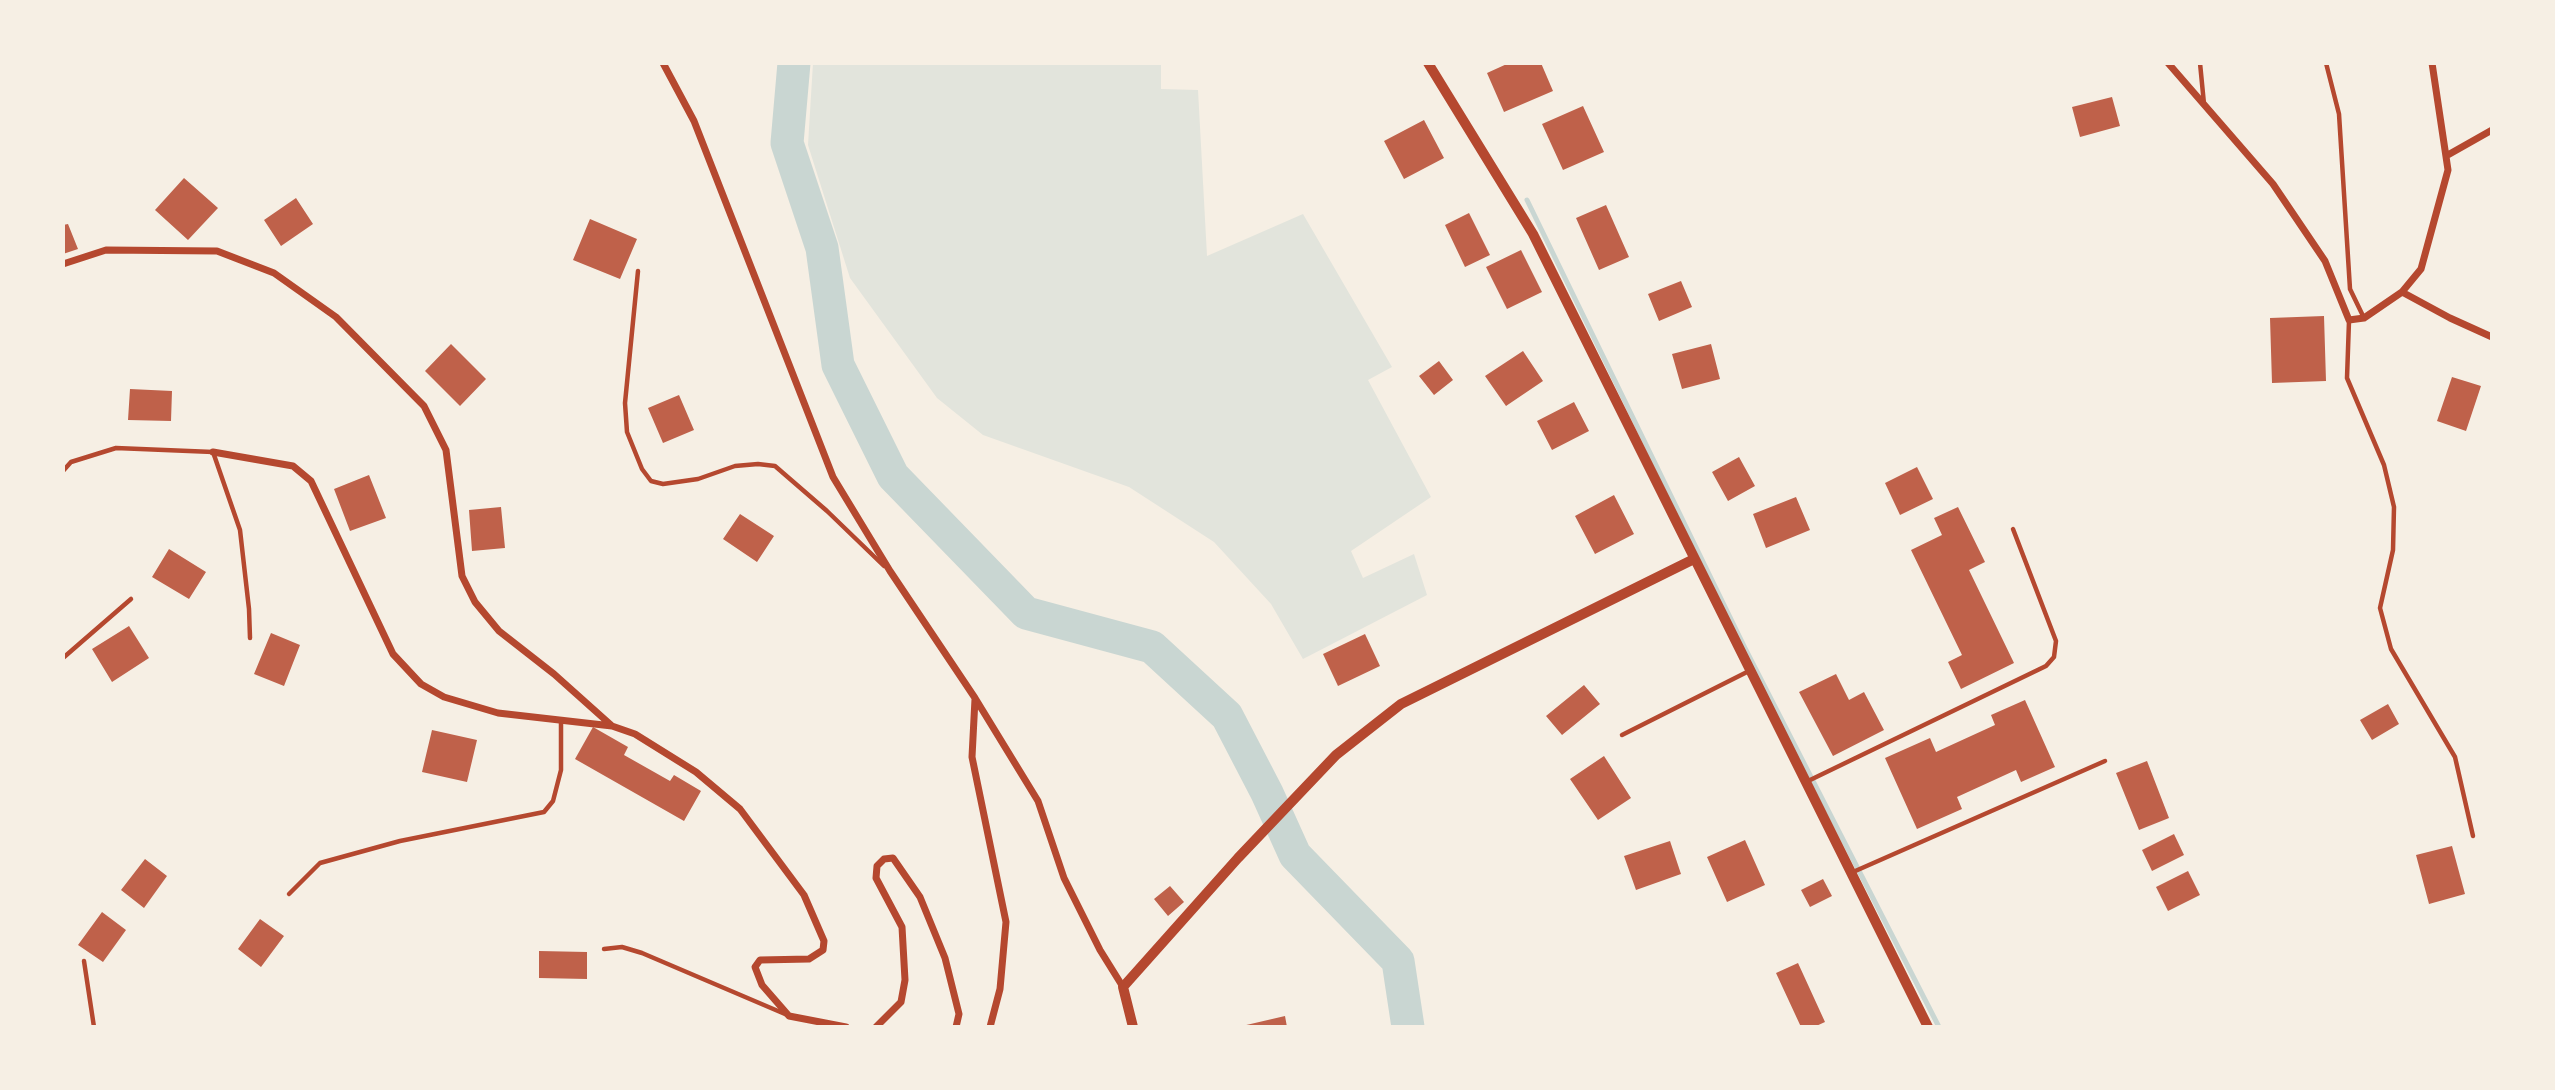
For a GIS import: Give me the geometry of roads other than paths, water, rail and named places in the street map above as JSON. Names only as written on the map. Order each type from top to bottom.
[{"type":"street","points":[[663,63],[694,121],[833,477],[1038,801],[1063,878],[1100,950],[1123,987],[1133,1027]]},
{"type":"street","points":[[1428,63],[1533,234],[1928,1027]]},
{"type":"street","points":[[2168,63],[2273,184],[2325,261],[2349,320],[2364,318],[2402,292],[2421,269],[2448,170],[2432,63]]},
{"type":"street","points":[[2446,156],[2492,130]]},
{"type":"street","points":[[63,264],[106,250],[217,251],[274,273],[336,317],[424,406],[446,450],[462,576],[475,602],[499,631],[554,674],[612,726]]},
{"type":"street","points":[[2402,292],[2492,337]]},
{"type":"street","points":[[213,452],[293,466],[311,481],[393,653],[421,684],[444,697],[498,713],[612,726],[635,734],[695,772],[740,809],[804,895],[824,941],[823,950],[808,959],[760,960],[755,967],[762,985],[789,1016],[846,1027]]},
{"type":"street","points":[[1123,987],[1238,858],[1336,755],[1401,704],[1694,559]]},
{"type":"street","points":[[975,698],[972,757],[1006,922],[1000,989],[990,1027]]},
{"type":"street","points":[[876,1027],[901,1002],[905,980],[902,927],[876,878],[877,866],[884,859],[892,858],[920,897],[945,958],[959,1014],[956,1027]]},
{"type":"lane","points":[[2200,63],[2204,105]]},
{"type":"lane","points":[[2326,63],[2339,114],[2350,289],[2364,318]]},
{"type":"lane","points":[[638,271],[625,403],[627,432],[642,469],[651,481],[663,484],[698,479],[735,466],[775,466],[890,571]]},
{"type":"lane","points":[[2349,320],[2347,378],[2384,465],[2394,507],[2393,550],[2380,608],[2391,649],[2455,757],[2473,836]]},
{"type":"lane","points":[[63,471],[71,462],[116,448],[213,452],[240,530],[250,638]]},
{"type":"lane","points":[[1807,781],[2046,666],[2054,657],[2056,640],[2013,528]]},
{"type":"lane","points":[[63,658],[131,599]]},
{"type":"lane","points":[[1622,735],[1749,670]]},
{"type":"lane","points":[[289,894],[320,863],[400,841],[544,813],[553,801],[561,770],[561,721]]},
{"type":"lane","points":[[1853,872],[2105,761]]},
{"type":"lane","points":[[604,949],[622,947],[642,953],[789,1016]]},
{"type":"lane","points":[[84,961],[94,1027]]},
{"type":"waterway","points":[[794,63],[787,143],[822,248],[838,365],[893,476],[1026,613],[1152,647],[1227,716],[1295,855],[1398,961],[1408,1027]]},
{"type":"waterway","points":[[1527,200],[1745,648],[1939,1027]]}]
